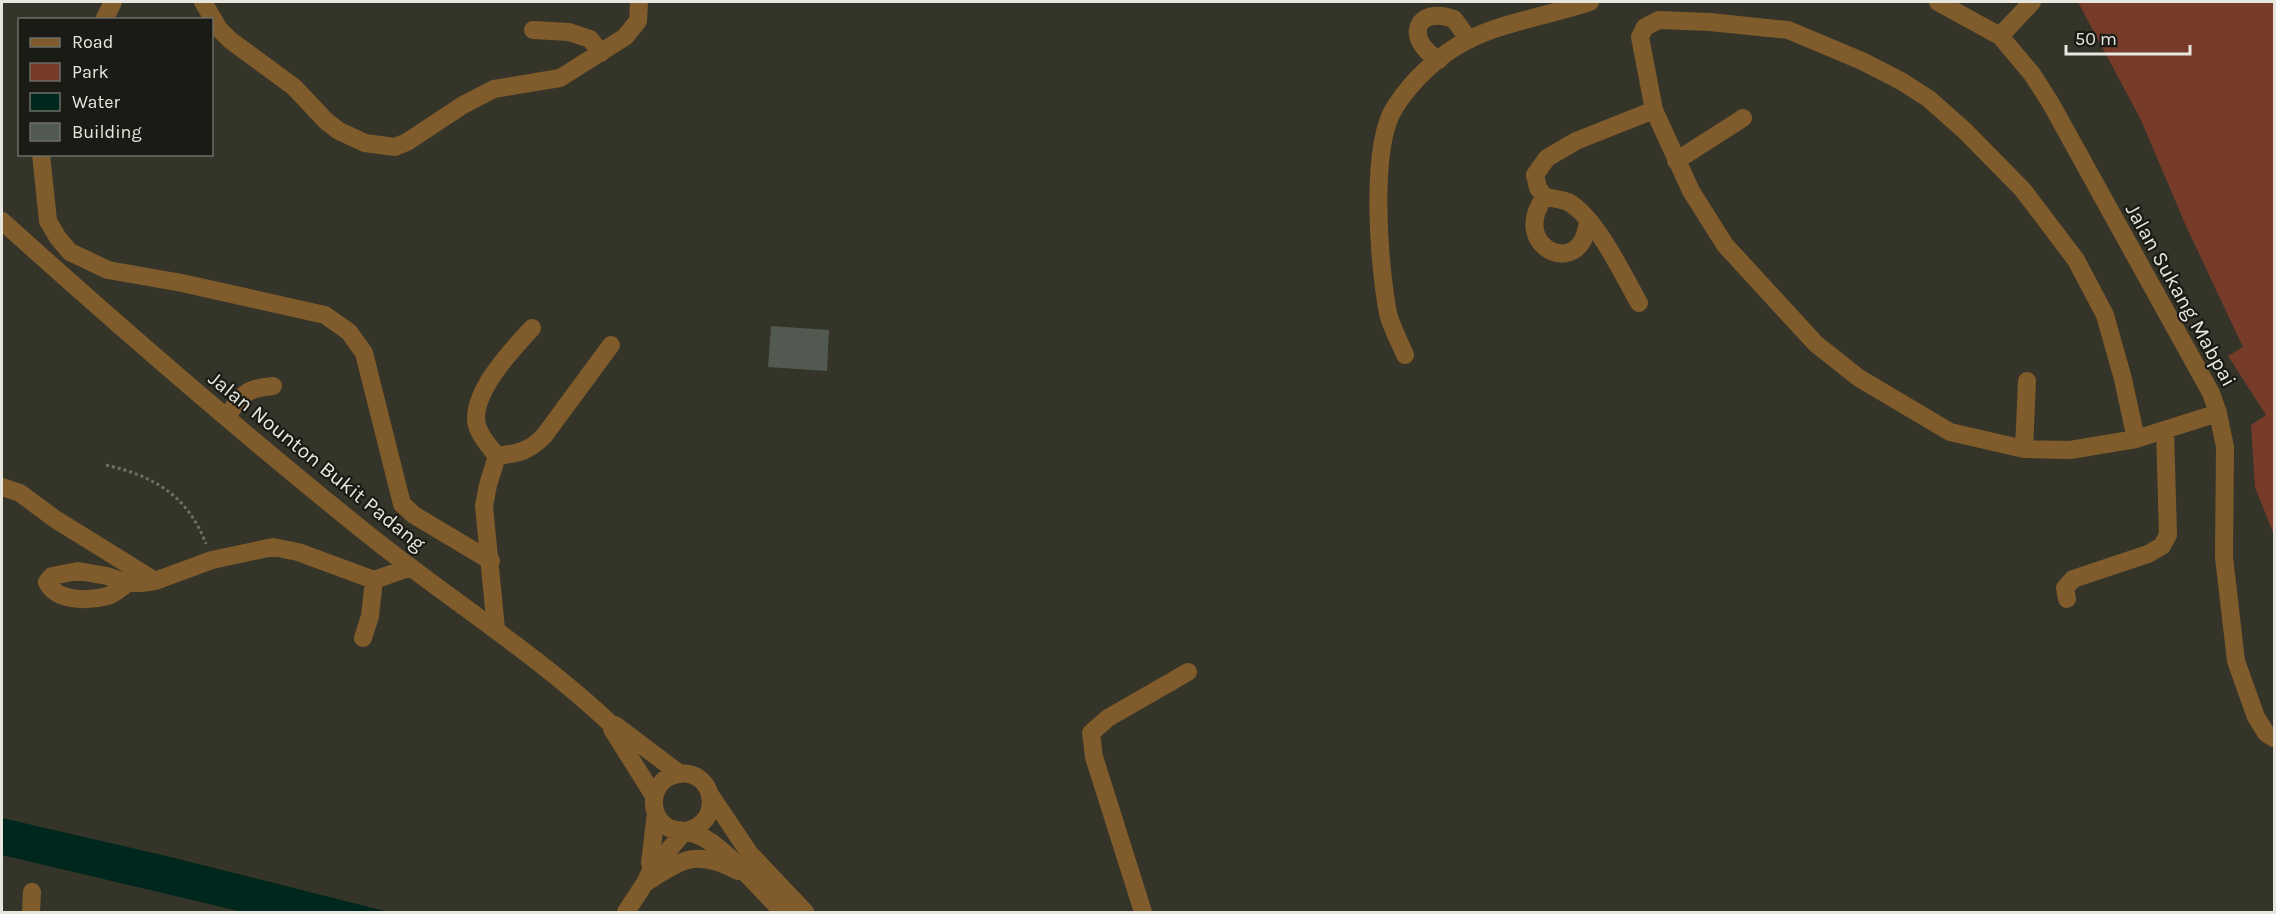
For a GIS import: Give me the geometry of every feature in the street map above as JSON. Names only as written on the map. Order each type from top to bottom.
[{"type":"street","points":[[105,18],[113,2]]},
{"type":"street","points":[[202,2],[212,18]]},
{"type":"street","points":[[213,19],[230,40],[294,87],[326,121],[339,131],[365,143],[395,147],[407,142],[463,105],[494,89],[560,78],[625,37],[638,21],[639,2]]},
{"type":"street","points":[[1406,355],[1388,315],[1379,234],[1379,182],[1383,136],[1394,108],[1418,78],[1439,60],[1469,40],[1590,2]]},
{"type":"street","name":"Jalan Sukang Mabpai","points":[[1938,2],[2000,36],[2032,74],[2050,102],[2211,393],[2218,413],[2225,453],[2224,558],[2236,661],[2256,717],[2266,733],[2274,738]]},
{"type":"street","points":[[2000,36],[2032,2]]},
{"type":"street","points":[[1439,60],[1430,55],[1419,42],[1417,31],[1421,23],[1429,17],[1438,14],[1454,19],[1469,40]]},
{"type":"street","points":[[2136,439],[2123,379],[2105,315],[2076,260],[2023,190],[1965,131],[1929,99],[1901,81],[1862,61],[1788,30],[1710,22],[1659,21],[1646,27],[1641,37],[1654,110],[1691,191],[1725,245],[1815,344],[1858,378],[1950,432],[2024,449],[2070,450],[2136,439],[2218,413]]},
{"type":"street","points":[[533,30],[569,32],[590,39],[601,53]]},
{"type":"street","points":[[1639,303],[1609,251],[1578,209],[1565,201],[1545,197],[1538,188],[1535,175],[1546,158],[1576,141],[1654,110]]},
{"type":"street","points":[[1676,161],[1743,118]]},
{"type":"street","points":[[41,156],[48,221],[70,252],[108,270],[182,283],[324,315],[349,332],[364,353],[402,504],[414,516],[491,561]]},
{"type":"street","points":[[1545,197],[1537,207],[1534,220],[1537,237],[1542,247],[1554,253],[1565,253],[1576,248],[1582,241],[1588,222]]},
{"type":"street","name":"Jalan Nounton Bukit Padang","points":[[2,221],[92,303],[371,537],[496,629],[579,694],[612,725],[680,774]]},
{"type":"street","points":[[33,249],[48,221]]},
{"type":"street","points":[[497,456],[481,433],[476,420],[478,408],[490,376],[532,328]]},
{"type":"street","points":[[497,456],[522,453],[534,446],[544,436],[611,345]]},
{"type":"street","points":[[2024,449],[2026,381]]},
{"type":"street","points":[[226,417],[252,388],[273,386]]},
{"type":"street","points":[[2067,599],[2065,588],[2073,579],[2148,554],[2162,546],[2168,535],[2165,430]]},
{"type":"street","points":[[496,629],[484,506],[497,456]]},
{"type":"street","points":[[2,487],[20,493],[55,519],[155,581]]},
{"type":"street","points":[[128,583],[155,581],[212,560],[273,547],[308,556],[374,580],[411,567]]},
{"type":"street","points":[[363,638],[370,616],[374,580]]},
{"type":"street","points":[[1143,912],[1094,757],[1091,733],[1108,718],[1188,672]]},
{"type":"street","name":"Jalan Nounton Bukit Padang","points":[[612,725],[612,729],[655,805]]},
{"type":"street","points":[[649,875],[655,805],[664,781],[680,774],[698,778],[706,786],[750,854],[805,912]]},
{"type":"street","points":[[626,912],[655,866],[685,831],[698,827],[705,820],[710,812],[711,796]]},
{"type":"street","points":[[655,805],[669,828],[700,836],[722,850],[783,912]]},
{"type":"street","points":[[649,875],[687,859],[700,858],[722,864],[749,878]]},
{"type":"street","points":[[31,912],[32,892]]},
{"type":"path","points":[[106,465],[146,476],[172,493],[200,526],[212,560]]},
{"type":"green space","points":[[2078,2],[2274,2],[2274,535],[2255,487],[2251,425],[2266,415],[2228,356],[2243,347],[2186,226],[2141,120]]},
{"type":"water","points":[[2,818],[162,855],[389,912],[243,912],[2,855]]},
{"type":"building","points":[[771,326],[829,330],[827,371],[768,367]]}]
